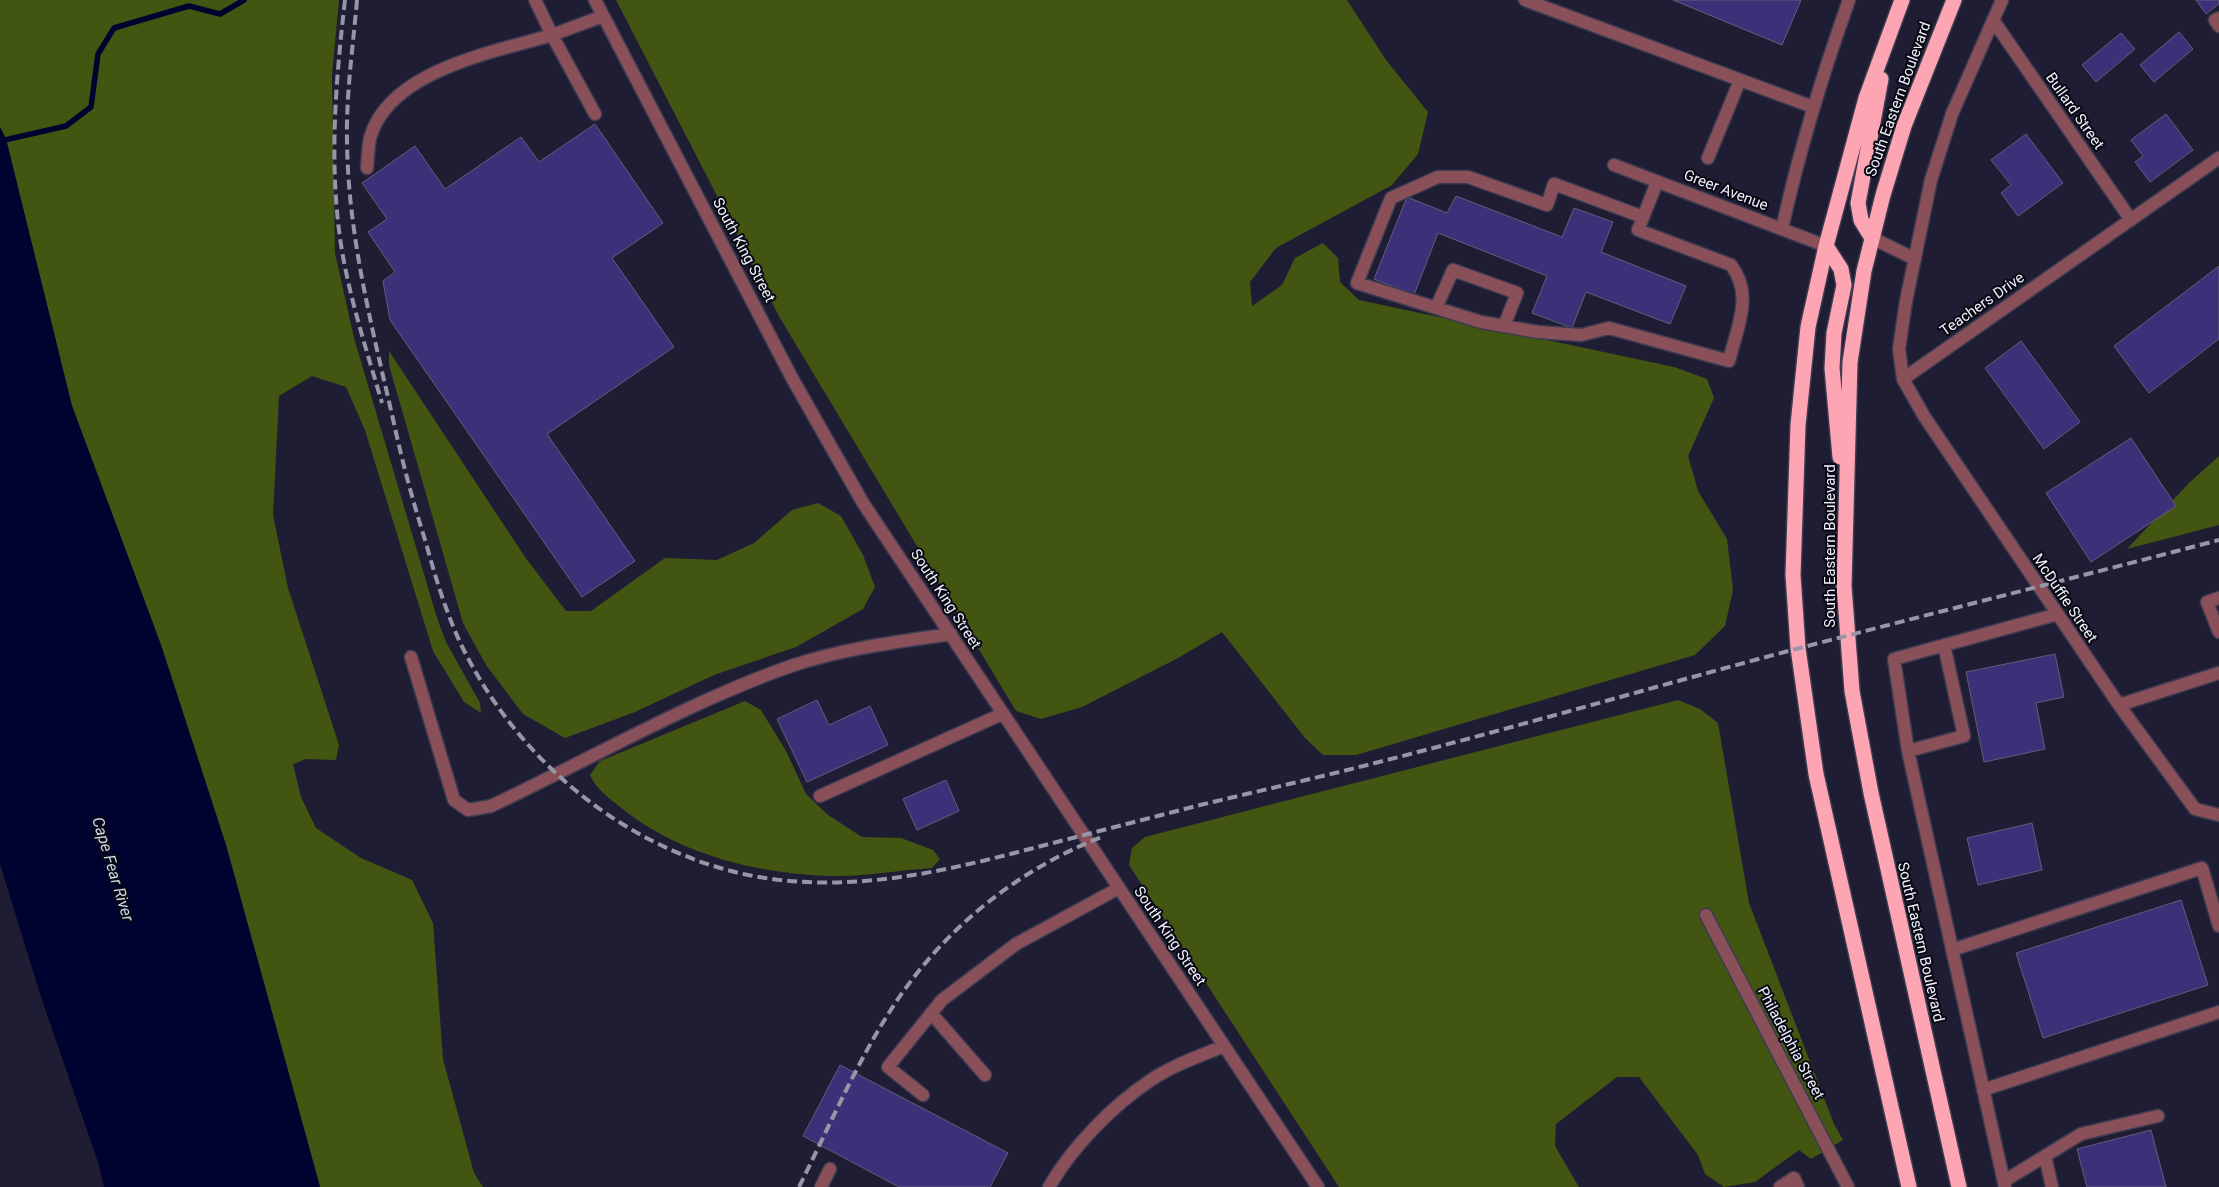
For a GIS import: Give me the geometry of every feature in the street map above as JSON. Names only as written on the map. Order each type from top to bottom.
[{"type":"highway","name":"South Eastern Boulevard","points":[[1902,0],[1866,98],[1826,246],[1808,327],[1798,425],[1793,575],[1798,648],[1809,734],[1826,820],[1909,1187]]},
{"type":"highway","name":"South Eastern Boulevard","points":[[1954,0],[1904,126],[1864,271],[1850,362],[1844,586],[1852,691],[1886,864],[1959,1187]]},
{"type":"highway","points":[[1872,238],[1861,220],[1858,203],[1891,26]]},
{"type":"highway","points":[[1826,246],[1841,269],[1844,285],[1834,333],[1832,368],[1845,508]]},
{"type":"street","points":[[535,0],[594,114]]},
{"type":"street","name":"South King Street","points":[[594,0],[813,416],[863,503],[1318,1187]]},
{"type":"street","points":[[1525,0],[1813,108]]},
{"type":"street","points":[[1782,229],[1796,165],[1849,0]]},
{"type":"street","points":[[1904,379],[1899,349],[1906,301],[1931,180],[1952,114],[2002,0]]},
{"type":"street","points":[[367,168],[370,137],[384,111],[411,85],[441,68],[552,35],[602,16]]},
{"type":"street","points":[[2219,18],[2215,20],[2219,26]]},
{"type":"street","name":"Bullard Street","points":[[1993,20],[2131,220]]},
{"type":"street","points":[[1708,158],[1740,80]]},
{"type":"street","name":"Teachers Drive","points":[[1904,379],[2219,158]]},
{"type":"street","name":"Greer Avenue","points":[[1614,165],[1826,246]]},
{"type":"street","points":[[1643,217],[1554,184],[1547,205],[1468,177],[1438,177],[1391,198],[1357,283],[1481,322],[1538,332],[1581,335],[1609,328],[1728,361],[1744,298],[1740,277],[1732,265],[1638,230],[1657,182]]},
{"type":"street","points":[[1872,238],[1915,259]]},
{"type":"street","points":[[1436,308],[1453,270],[1517,293],[1504,326]]},
{"type":"street","name":"McDuffie Street","points":[[1904,379],[1924,416],[2119,705],[2196,809],[2219,815]]},
{"type":"street","points":[[2219,598],[2207,602],[2219,632]]},
{"type":"street","name":"South Eastern Boulevard","points":[[2004,1184],[1908,751],[1894,659],[2058,614]]},
{"type":"street","points":[[411,657],[454,800],[468,810],[491,806],[740,686],[795,664],[862,647],[951,634]]},
{"type":"street","points":[[1908,751],[1964,736],[1944,645]]},
{"type":"street","points":[[2119,705],[2219,673]]},
{"type":"street","points":[[820,796],[1002,714]]},
{"type":"street","points":[[1952,950],[2202,868],[2219,926]]},
{"type":"street","points":[[923,1095],[888,1067],[942,1000],[1016,944],[1119,888]]},
{"type":"street","name":"Philadelphia Street","points":[[1706,915],[1848,1187]]},
{"type":"street","points":[[1983,1090],[2219,1012]]},
{"type":"street","points":[[931,1014],[985,1075]]},
{"type":"street","points":[[1049,1187],[1057,1173],[1093,1127],[1152,1079],[1224,1046]]},
{"type":"street","points":[[2004,1184],[2081,1134],[2158,1116]]},
{"type":"street","points":[[2045,1156],[2052,1187]]},
{"type":"street","points":[[821,1187],[830,1169]]},
{"type":"street","points":[[1780,1187],[1794,1178],[1798,1187]]},
{"type":"green space","points":[[0,0],[339,0],[332,75],[335,253],[354,338],[437,618],[446,642],[480,703],[481,713],[464,702],[433,651],[365,430],[346,387],[312,376],[279,396],[273,515],[288,588],[339,745],[336,760],[306,759],[293,764],[301,797],[316,828],[361,858],[412,880],[433,923],[443,1059],[474,1173],[483,1187],[320,1187],[226,845],[161,645],[72,406],[6,139],[0,127]]},
{"type":"green space","points":[[616,0],[1347,0],[1386,60],[1428,112],[1418,154],[1392,185],[1276,248],[1250,282],[1252,306],[1282,285],[1295,258],[1323,243],[1338,258],[1340,282],[1359,300],[1674,367],[1707,379],[1714,398],[1688,456],[1698,491],[1727,539],[1733,590],[1725,626],[1695,655],[1356,755],[1323,755],[1305,738],[1222,632],[1178,658],[1082,707],[1041,719],[1016,711],[780,318]]},
{"type":"green space","points":[[389,351],[525,557],[566,611],[591,611],[665,558],[717,560],[754,543],[792,510],[818,503],[841,516],[863,555],[875,587],[863,609],[796,647],[714,675],[635,712],[565,738],[523,714],[486,665],[463,623],[389,365]]},
{"type":"green space","points":[[2219,456],[2219,525],[2127,549],[2189,483]]},
{"type":"green space","points":[[1678,700],[1700,709],[1718,723],[1749,903],[1834,1124],[1843,1140],[1811,1159],[1799,1150],[1755,1182],[1724,1187],[1705,1174],[1698,1155],[1639,1077],[1617,1077],[1556,1124],[1555,1146],[1579,1187],[1339,1187],[1129,865],[1132,848],[1145,837]]},
{"type":"green space","points":[[745,701],[761,710],[786,751],[806,794],[828,815],[862,837],[901,838],[933,850],[940,859],[932,868],[843,876],[802,874],[747,866],[693,849],[667,837],[620,807],[603,793],[590,775],[600,761]]},
{"type":"water","name":"Cape Fear River","points":[[0,127],[6,139],[72,406],[161,645],[226,845],[320,1187],[104,1187],[99,1165],[41,997],[0,864]]},
{"type":"building","points":[[1673,0],[1801,0],[1782,45]]},
{"type":"building","points":[[2196,0],[2219,0],[2219,4],[2206,14]]},
{"type":"building","points":[[2179,32],[2193,49],[2154,82],[2140,65]]},
{"type":"building","points":[[2121,33],[2135,49],[2096,82],[2082,65]]},
{"type":"building","points":[[2166,114],[2193,150],[2150,182],[2135,162],[2143,156],[2131,140]]},
{"type":"building","points":[[595,124],[663,223],[612,258],[674,347],[547,434],[635,561],[582,597],[390,320],[383,281],[395,272],[368,232],[387,219],[362,183],[415,146],[445,189],[521,137],[539,162]]},
{"type":"building","points":[[2026,134],[2063,183],[2018,216],[2001,193],[2011,185],[1991,160]]},
{"type":"building","points":[[1456,196],[1562,237],[1574,208],[1613,222],[1601,252],[1686,286],[1670,324],[1586,292],[1572,328],[1532,313],[1547,276],[1438,233],[1414,295],[1374,279],[1407,197],[1447,213]]},
{"type":"building","points":[[2219,266],[2219,339],[2149,393],[2114,346]]},
{"type":"building","points":[[2021,341],[2080,422],[2044,449],[1985,368]]},
{"type":"building","points":[[2131,438],[2176,506],[2091,562],[2046,493]]},
{"type":"building","points":[[2055,654],[2064,697],[2036,703],[2045,749],[1984,762],[1966,672]]},
{"type":"building","points":[[817,700],[829,725],[870,706],[888,745],[807,782],[777,719]]},
{"type":"building","points":[[946,780],[959,811],[917,830],[903,799]]},
{"type":"building","points":[[2032,823],[2042,870],[1978,885],[1967,838]]},
{"type":"building","points":[[2181,900],[2208,985],[2043,1038],[2016,953]]},
{"type":"building","points":[[840,1065],[1008,1153],[990,1187],[899,1187],[803,1136]]},
{"type":"building","points":[[2151,1130],[2166,1187],[2087,1187],[2077,1149]]},
{"type":"waterway","points":[[0,141],[66,126],[91,107],[98,54],[114,28],[189,6],[220,14],[244,0]]},
{"type":"railway","points":[[345,0],[335,119],[334,148],[337,208],[343,259],[358,321],[382,403]]},
{"type":"railway","points":[[357,0],[347,123],[348,176],[356,246],[369,316],[404,466],[437,580],[454,628],[482,682],[509,722],[541,758],[576,791],[615,819],[657,843],[701,862],[748,875],[783,880],[819,882],[888,879],[957,867],[1387,760],[1796,649],[2219,540]]},
{"type":"railway","points":[[799,1187],[869,1046],[916,974],[962,925],[1014,883],[1073,849],[1104,836]]}]
